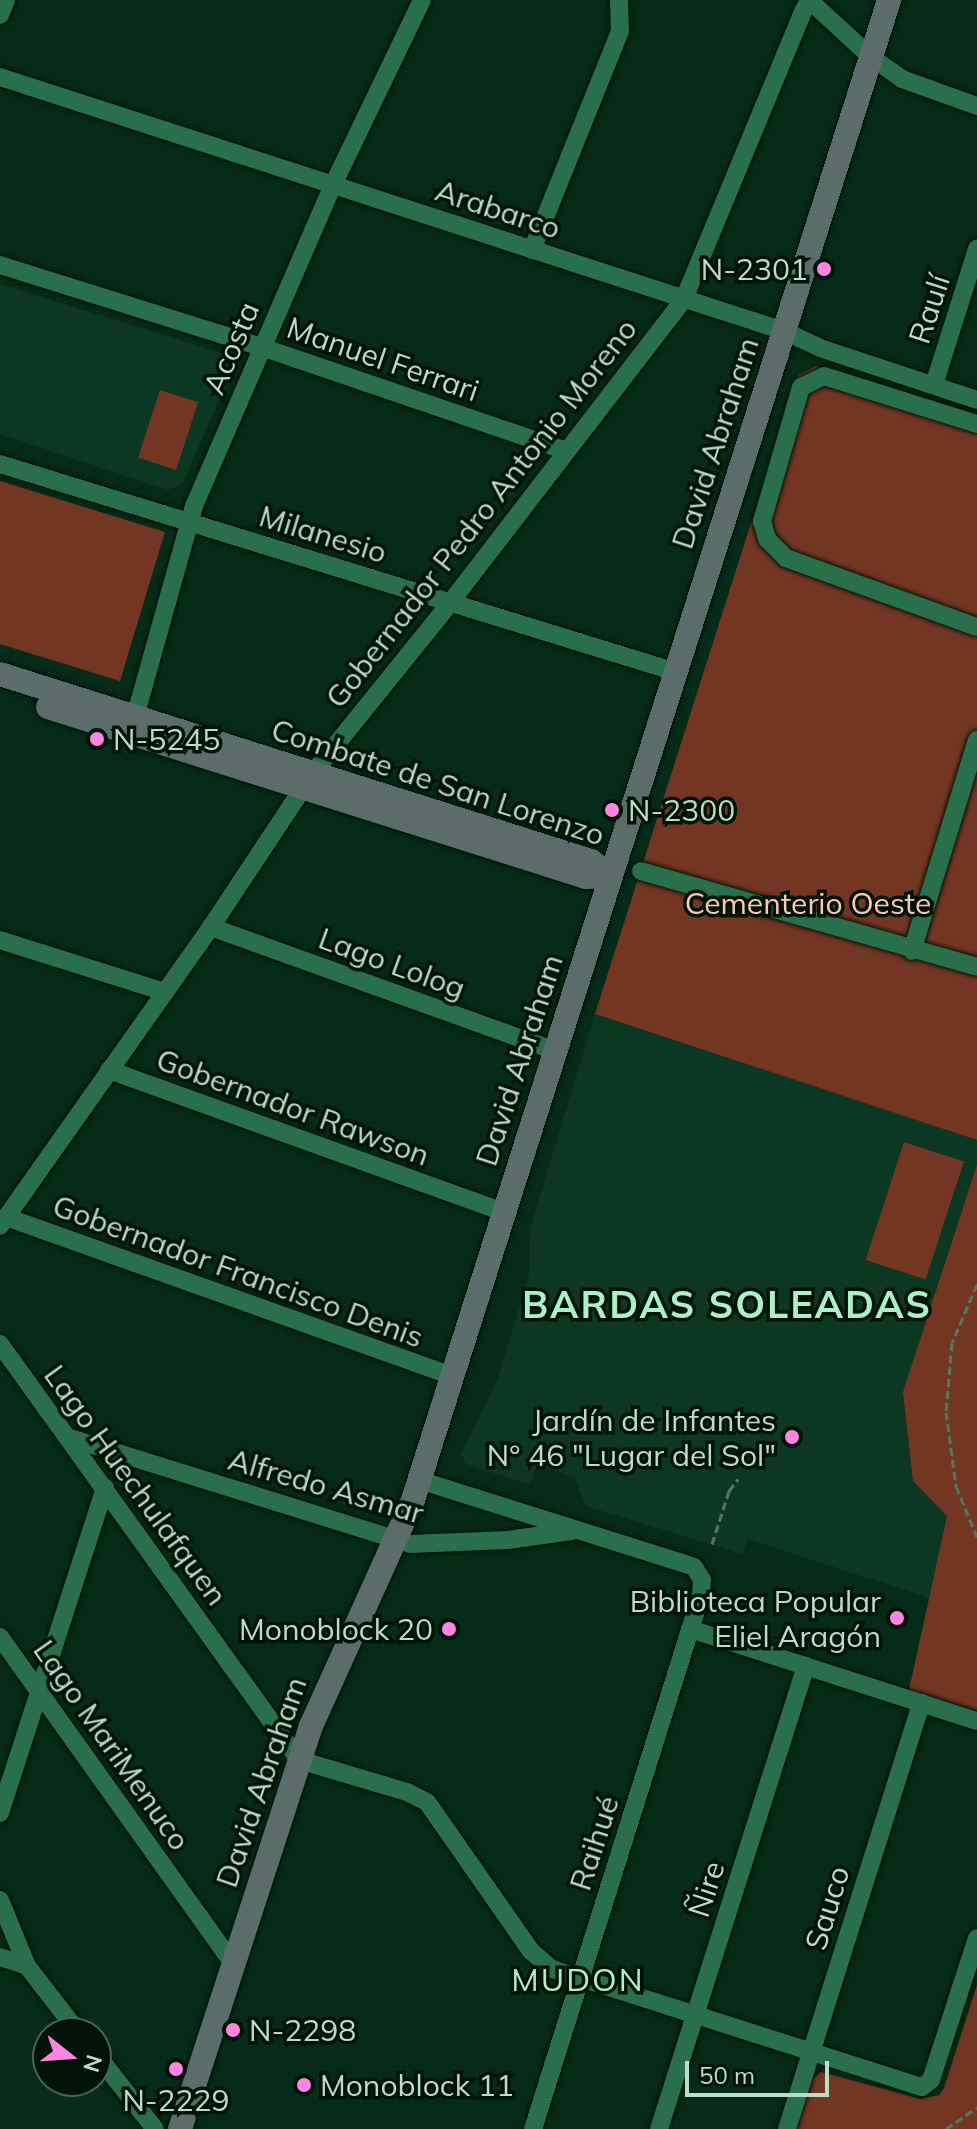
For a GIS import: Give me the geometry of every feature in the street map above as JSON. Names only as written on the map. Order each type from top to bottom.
[{"type":"main road","name":"David Abraham","points":[[180,2129],[299,1760],[330,1679],[397,1541],[419,1480],[889,0]]},
{"type":"main road","name":"Combate de San Lorenzo","points":[[0,674],[132,725]]},
{"type":"main road","name":"Combate de San Lorenzo","points":[[0,692],[132,725],[308,780],[586,877],[611,876]]},
{"type":"street","points":[[0,15],[6,0]]},
{"type":"street","points":[[532,250],[620,31],[619,0]]},
{"type":"street","points":[[810,0],[871,57],[910,83],[977,106]]},
{"type":"street","name":"Gobernador Pedro Antonio Moreno","points":[[3,1222],[211,927],[308,780],[450,603],[564,450],[684,299],[810,0]]},
{"type":"street","name":"Acosta","points":[[132,725],[188,522],[261,347],[417,1]]},
{"type":"street","name":"Arabarco","points":[[0,77],[784,331],[820,348],[977,400]]},
{"type":"street","name":"Raulí","points":[[934,385],[977,249]]},
{"type":"street","name":"Manuel Ferrari","points":[[0,265],[261,347],[564,450]]},
{"type":"street","points":[[977,424],[824,376],[801,387],[762,521],[767,539],[786,558],[977,627]]},
{"type":"street","name":"Milanesio","points":[[0,464],[676,672]]},
{"type":"street","points":[[912,951],[977,740]]},
{"type":"street","points":[[641,871],[912,951],[977,967]]},
{"type":"street","name":"Lago Lolog","points":[[211,927],[555,1051]]},
{"type":"street","points":[[0,940],[165,992]]},
{"type":"street","name":"Gobernador Rawson","points":[[109,1070],[504,1212]]},
{"type":"street","name":"Gobernador Francisco Denis","points":[[3,1222],[452,1376]]},
{"type":"street","name":"Lago Huechulafquen","points":[[0,1344],[299,1760]]},
{"type":"street","name":"Alfredo Asmar","points":[[67,1437],[397,1541],[447,1544],[576,1530]]},
{"type":"street","name":"Alfredo Asmar","points":[[419,1480],[685,1564],[700,1573]]},
{"type":"street","points":[[0,1813],[105,1488]]},
{"type":"street","name":"Raihué","points":[[533,2129],[703,1588],[700,1573]]},
{"type":"street","points":[[690,1629],[977,1721]]},
{"type":"street","name":"Lago MariMenuco","points":[[0,1637],[234,1965]]},
{"type":"street","name":"Ñire","points":[[659,2129],[806,1666]]},
{"type":"street","name":"Sauco","points":[[787,2129],[921,1703]]},
{"type":"street","points":[[299,1760],[407,1792],[427,1802],[531,1951],[552,1969],[917,2086],[927,2084],[977,1938]]},
{"type":"street","points":[[0,1900],[27,1966],[67,2017]]},
{"type":"street","points":[[0,1957],[27,1966]]},
{"type":"street","points":[[112,2074],[155,2129]]},
{"type":"path","points":[[977,1284],[952,1343],[946,1412],[956,1486],[977,1537]]},
{"type":"path","points":[[712,1544],[729,1491],[738,1479]]},
{"type":"path","points":[[946,2129],[977,2107]]},
{"type":"shaded area","points":[[0,284],[222,353],[231,373],[182,484],[168,490],[0,434]]},
{"type":"shaded area","points":[[595,1014],[977,1140],[977,1165],[913,1481],[948,1516],[929,1598],[748,1539],[742,1554],[586,1506],[574,1477],[536,1465],[530,1485],[466,1464],[461,1454],[498,1378],[529,1275],[530,1229]]},
{"type":"green space","name":"Cementerio Oeste","points":[[816,366],[977,418],[977,1140],[595,1014],[798,375]]},
{"type":"green space","points":[[160,390],[198,402],[176,470],[138,458]]},
{"type":"green space","points":[[0,481],[165,532],[120,681],[0,644]]},
{"type":"green space","points":[[904,1142],[964,1161],[926,1279],[866,1260]]},
{"type":"green space","points":[[977,1165],[977,1711],[909,1690],[947,1516],[913,1481],[903,1392]]},
{"type":"green space","points":[[977,1985],[977,2129],[796,2129],[811,2080],[821,2072],[921,2099],[939,2095],[944,2088]]},
{"type":"place","name":"N-2301","points":[[824,269]]},
{"type":"place","name":"N-5245","points":[[97,739]]},
{"type":"place","name":"N-2300","points":[[612,810]]},
{"type":"place","name":"Jardín de Infantes N° 46 \"Lugar del Sol\"","points":[[792,1437]]},
{"type":"place","name":"Biblioteca Popular Eliel Aragón","points":[[897,1618]]},
{"type":"place","name":"Monoblock 20","points":[[449,1629]]},
{"type":"place","name":"N-2298","points":[[233,2030]]},
{"type":"place","name":"N-2229","points":[[176,2069]]},
{"type":"place","name":"Monoblock 11","points":[[304,2085]]},
{"type":"district","name":"BARDAS SOLEADAS","points":[[727,1305]]},
{"type":"district","name":"MUDON","points":[[578,1979]]}]
